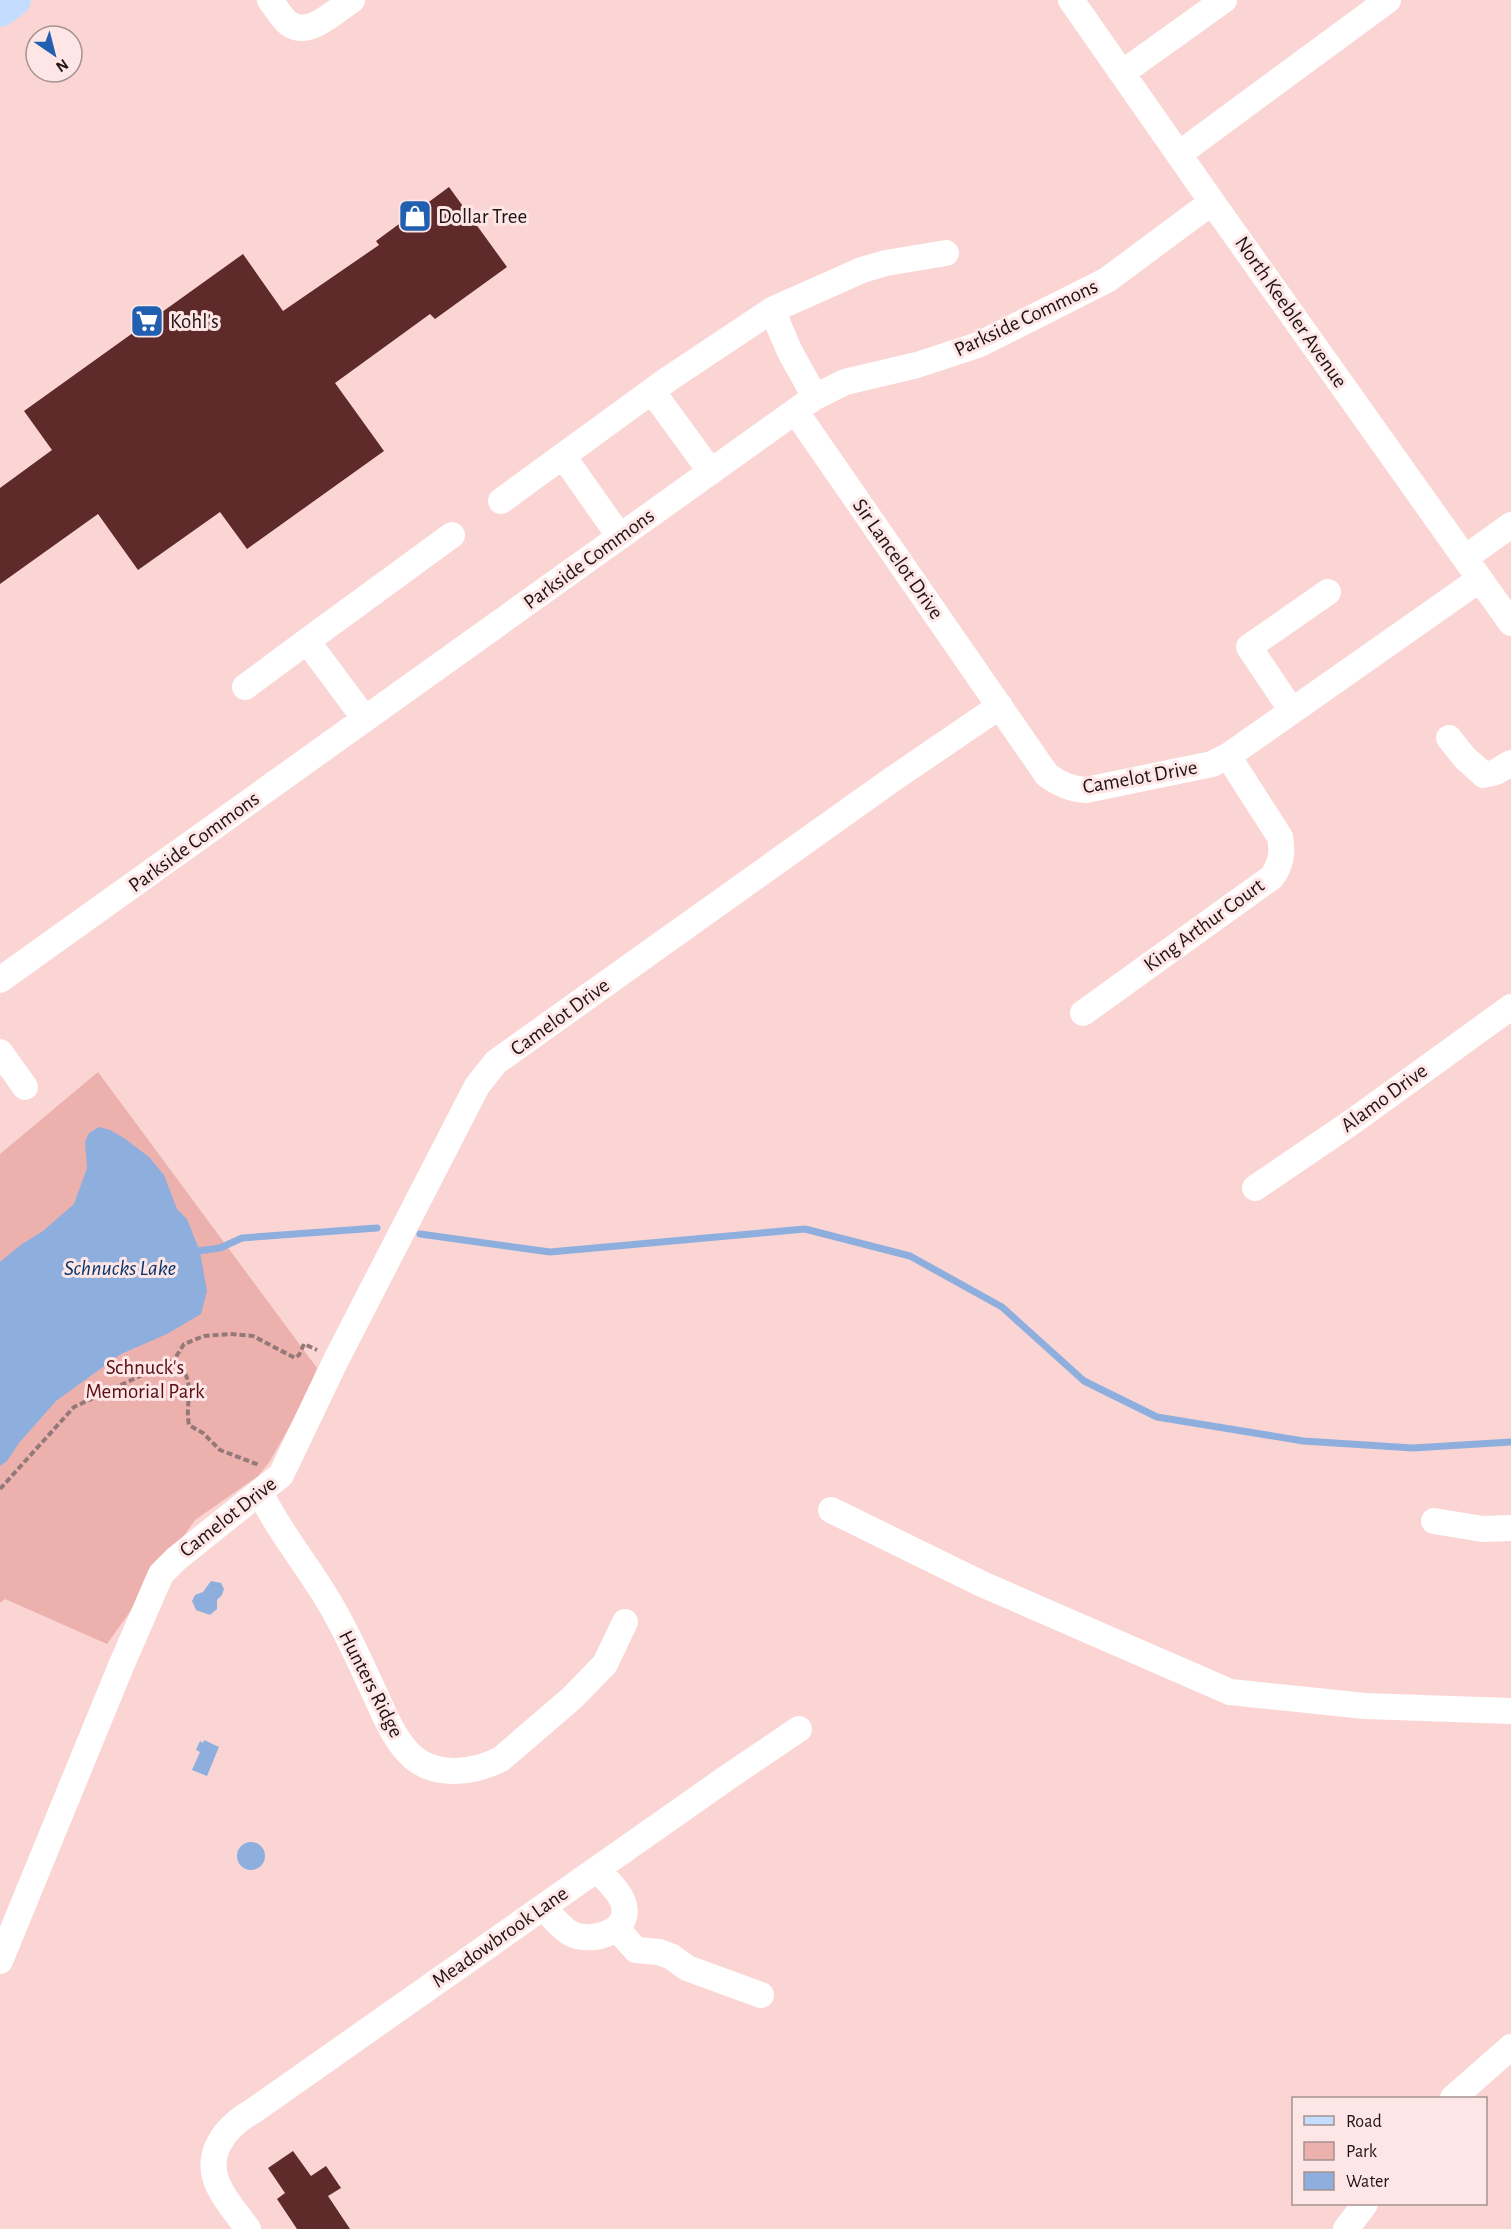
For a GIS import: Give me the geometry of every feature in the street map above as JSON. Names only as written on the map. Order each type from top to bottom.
[{"type":"main road","points":[[0,11],[15,0]]},
{"type":"street","points":[[270,0],[290,24],[302,29],[315,25],[352,0]]},
{"type":"street","points":[[1122,73],[1224,0]]},
{"type":"street","points":[[1179,154],[1388,0]]},
{"type":"street","name":"North Keebler Avenue","points":[[1082,4],[1122,73],[1511,623]]},
{"type":"street","name":"Parkside Commons","points":[[0,980],[806,404],[844,381],[917,365],[978,345],[1107,280],[1212,202]]},
{"type":"street","points":[[501,501],[652,391],[772,310],[862,270],[886,263],[946,253]]},
{"type":"street","name":"Sir Lancelot Drive","points":[[772,310],[790,352],[806,404],[1000,706]]},
{"type":"street","points":[[652,391],[711,472]]},
{"type":"street","points":[[563,456],[620,537]]},
{"type":"street","points":[[1465,558],[1511,525]]},
{"type":"street","points":[[245,687],[452,535]]},
{"type":"street","name":"Camelot Drive","points":[[0,1961],[161,1574],[176,1559],[281,1475],[336,1360],[477,1086],[496,1062],[890,781],[1000,706],[1047,775],[1060,785],[1074,789],[1086,790],[1212,764],[1228,756],[1480,579]]},
{"type":"street","points":[[1292,711],[1249,647],[1328,592]]},
{"type":"street","points":[[308,641],[365,719]]},
{"type":"street","points":[[1449,738],[1464,758],[1484,775],[1496,772],[1511,763]]},
{"type":"street","name":"King Arthur Court","points":[[1083,1013],[1272,877],[1279,867],[1282,851],[1280,837],[1228,756]]},
{"type":"street","name":"Alamo Drive","points":[[1255,1188],[1352,1122],[1511,1007]]},
{"type":"street","points":[[0,1052],[25,1087]]},
{"type":"street","name":"Hunters Ridge","points":[[260,1492],[271,1514],[327,1598],[386,1718],[401,1743],[414,1758],[425,1765],[451,1771],[467,1770],[488,1766],[501,1759],[556,1713],[605,1664],[625,1622]]},
{"type":"street","points":[[831,1510],[981,1584],[1230,1692],[1365,1706],[1511,1711]]},
{"type":"street","points":[[1434,1521],[1483,1529],[1511,1528]]},
{"type":"street","name":"Meadowbrook Lane","points":[[249,2229],[219,2187],[215,2174],[215,2157],[224,2133],[235,2121],[253,2111],[799,1729]]},
{"type":"street","points":[[543,1907],[569,1933],[580,1937],[592,1938],[605,1935],[616,1928],[621,1924],[624,1903],[597,1869]]},
{"type":"street","points":[[616,1928],[636,1950],[659,1952],[687,1968],[761,1995]]},
{"type":"street","points":[[1454,2097],[1511,2047]]},
{"type":"street","points":[[1346,2229],[1364,2205]]},
{"type":"path","points":[[0,1489],[74,1407],[174,1360],[184,1344],[204,1336],[230,1334],[253,1336],[295,1358],[304,1344],[336,1360]]},
{"type":"path","points":[[174,1360],[185,1370],[190,1388],[187,1416],[189,1425],[203,1433],[220,1450],[235,1454],[281,1475]]},
{"type":"green space","name":"Schnuck's Memorial Park","points":[[98,1072],[317,1368],[307,1396],[270,1461],[258,1476],[195,1520],[107,1644],[5,1599],[0,1603],[0,1154]]},
{"type":"water","name":"Schnucks Lake","points":[[99,1127],[124,1138],[149,1157],[164,1175],[177,1209],[187,1219],[200,1252],[207,1291],[201,1314],[167,1334],[121,1354],[56,1401],[19,1443],[7,1461],[0,1466],[0,1262],[43,1231],[74,1204],[87,1168],[85,1142],[89,1133]]},
{"type":"water","points":[[211,1581],[221,1583],[224,1589],[217,1600],[217,1609],[210,1615],[196,1610],[192,1601],[195,1595],[203,1592]]},
{"type":"water","points":[[204,1740],[219,1747],[207,1776],[192,1770],[200,1752],[196,1750],[200,1741],[203,1743]]},
{"type":"water","points":[[251,1842],[261,1846],[265,1856],[261,1866],[251,1870],[241,1866],[237,1856],[241,1846]]},
{"type":"building","points":[[449,187],[507,267],[435,319],[430,314],[335,383],[384,451],[247,549],[220,512],[138,570],[98,514],[0,584],[0,488],[52,450],[24,411],[243,254],[283,311],[379,245],[376,241]]},
{"type":"building","points":[[293,2151],[311,2176],[326,2166],[341,2188],[328,2196],[350,2229],[297,2229],[277,2199],[285,2193],[268,2168]]},
{"type":"waterway","points":[[191,1252],[220,1248],[242,1238],[377,1228]]},
{"type":"waterway","points":[[420,1234],[550,1252],[805,1229],[910,1256],[1002,1307],[1084,1381],[1157,1417],[1303,1441],[1413,1448],[1511,1442]]},
{"type":"place","name":"Dollar Tree","points":[[415,216]]},
{"type":"place","name":"Kohl's","points":[[147,321]]}]
